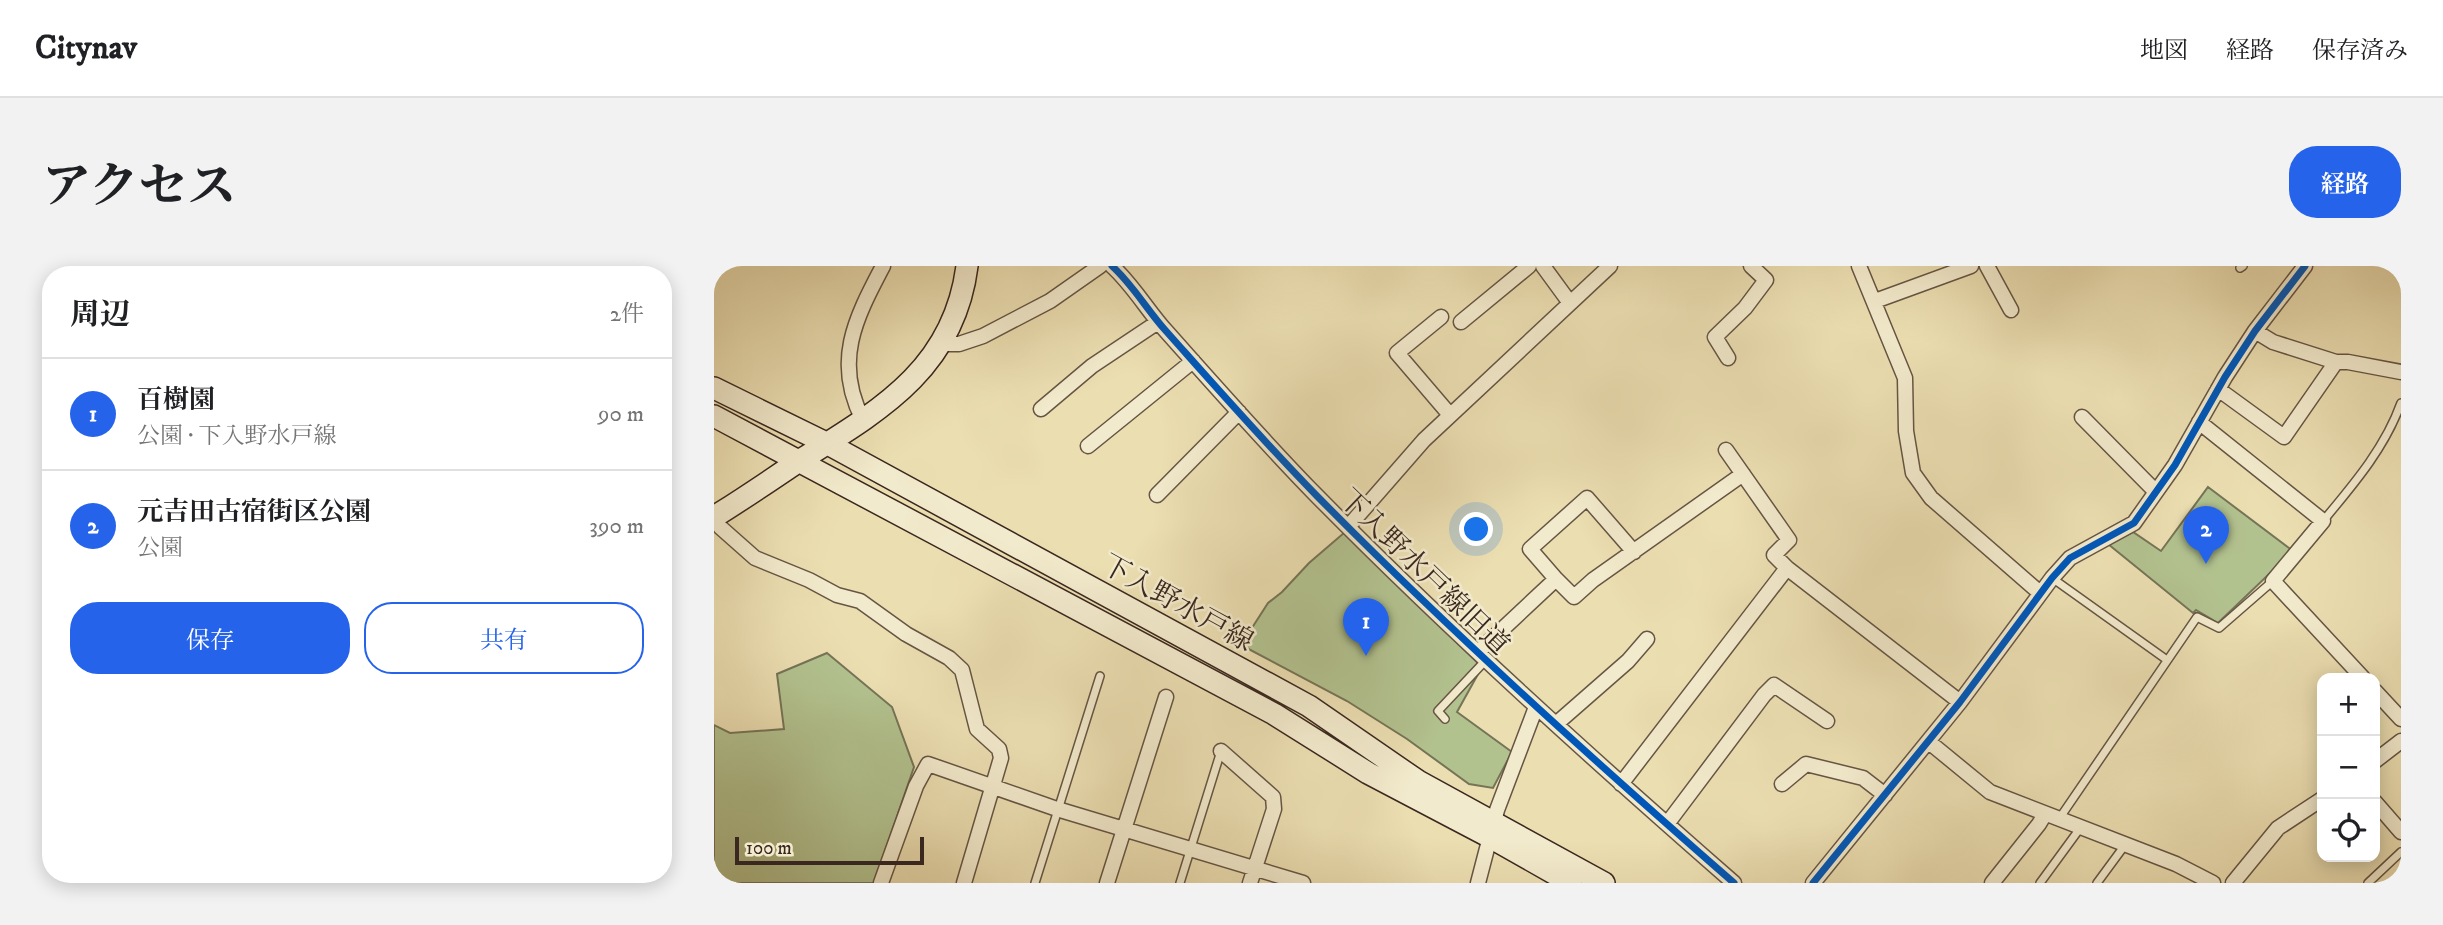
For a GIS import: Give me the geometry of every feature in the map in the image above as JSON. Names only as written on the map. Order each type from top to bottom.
[{"type":"main road","points":[[714,517],[828,444],[912,382],[940,344],[959,306],[967,266]]},
{"type":"main road","name":"下入野水戸線","points":[[714,388],[828,444],[1309,706],[1571,883]]},
{"type":"main road","name":"下入野水戸線","points":[[714,416],[1274,714],[1368,773],[1604,883]]},
{"type":"street","points":[[863,420],[853,402],[849,382],[848,349],[864,303],[883,266]]},
{"type":"street","points":[[940,344],[959,344],[983,337],[1050,301],[1100,266]]},
{"type":"street","name":"下入野水戸線旧道","points":[[1112,266],[1193,361],[1348,527],[1536,707],[1734,883]]},
{"type":"street","points":[[1461,322],[1529,266]]},
{"type":"street","points":[[1543,266],[1570,303]]},
{"type":"street","points":[[1348,527],[1424,440],[1610,266]]},
{"type":"street","points":[[1728,358],[1715,337],[1745,308],[1766,280],[1751,266]]},
{"type":"street","points":[[1858,266],[1906,377],[1906,431],[1913,473],[1931,498],[2040,593]]},
{"type":"street","points":[[1875,301],[1971,266]]},
{"type":"street","points":[[1987,266],[2011,310]]},
{"type":"street","points":[[1813,883],[1960,702],[2052,578],[2070,558],[2134,523],[2175,465],[2255,331],[2305,266]]},
{"type":"street","points":[[1441,317],[1397,353],[1450,415]]},
{"type":"street","points":[[1041,409],[1092,366],[1158,322]]},
{"type":"street","points":[[2255,331],[2273,342],[2336,362],[2401,372]]},
{"type":"street","points":[[1087,446],[1193,361]]},
{"type":"street","points":[[2218,389],[2284,437],[2336,362]]},
{"type":"street","points":[[1157,495],[1240,412]]},
{"type":"street","points":[[2081,417],[2156,492]]},
{"type":"street","points":[[2199,422],[2323,522],[2273,581],[2358,673]]},
{"type":"street","points":[[1726,450],[1789,540],[1774,555],[1787,568],[1960,702]]},
{"type":"street","points":[[1634,552],[1587,498],[1530,549],[1574,597],[1593,580],[1634,552],[1743,474]]},
{"type":"street","points":[[714,517],[720,527],[755,558],[809,580],[837,595],[860,601],[906,634],[949,658],[962,670],[977,729],[999,749],[1002,758],[964,883]]},
{"type":"street","points":[[1622,785],[1787,568]]},
{"type":"street","points":[[1482,656],[1556,579]]},
{"type":"street","points":[[1556,724],[1628,661],[1647,639]]},
{"type":"street","points":[[1667,824],[1774,685],[1827,721]]},
{"type":"street","points":[[2380,696],[2401,719]]},
{"type":"street","points":[[1107,883],[1166,697]]},
{"type":"street","points":[[1478,883],[1492,829],[1536,707]]},
{"type":"street","points":[[2380,757],[2401,741]]},
{"type":"street","points":[[1928,742],[1990,792],[2176,864],[2213,883]]},
{"type":"street","points":[[1221,751],[1273,797],[1274,809],[1253,876]]},
{"type":"street","points":[[881,883],[916,786],[928,764],[1057,809],[1191,848],[1253,876],[1303,883]]},
{"type":"street","points":[[1782,784],[1806,764],[1863,778],[1885,795]]},
{"type":"street","points":[[2233,883],[2278,828],[2317,802]]},
{"type":"street","points":[[2380,808],[2401,832]]},
{"type":"street","points":[[1992,883],[2045,814]]},
{"type":"lane","points":[[2323,522],[2366,469],[2396,417],[2401,403]]},
{"type":"lane","points":[[2052,578],[2167,660]]},
{"type":"lane","points":[[2059,819],[2197,617],[2219,628],[2273,581]]},
{"type":"lane","points":[[1445,719],[1438,711],[1482,656]]},
{"type":"lane","points":[[1035,883],[1100,676]]},
{"type":"lane","points":[[1180,883],[1221,751]]},
{"type":"lane","points":[[2040,883],[2081,827]]},
{"type":"lane","points":[[2097,883],[2126,844]]},
{"type":"lane","points":[[2368,883],[2401,852]]},
{"type":"green space","points":[[2208,487],[2293,551],[2218,623],[2196,610],[2193,613],[2108,544],[2133,532],[2161,551]]},
{"type":"green space","points":[[1345,532],[1482,667],[1457,712],[1512,752],[1493,788],[1469,784],[1407,739],[1347,701],[1241,645],[1268,603]]},
{"type":"green space","points":[[827,653],[892,707],[914,767],[874,883],[714,883],[714,725],[730,733],[784,729],[777,674]]},
{"type":"cycle path","points":[[1112,266],[1240,414],[1366,545],[1521,693],[1734,883]]},
{"type":"cycle path","points":[[1813,883],[1960,702],[2052,578],[2070,558],[2134,523],[2175,465],[2225,377],[2255,331],[2305,266]]},
{"type":"place","name":"元吉田古宿街区公園","points":[[2206,564]]},
{"type":"place","name":"百樹園","points":[[1366,656]]}]
